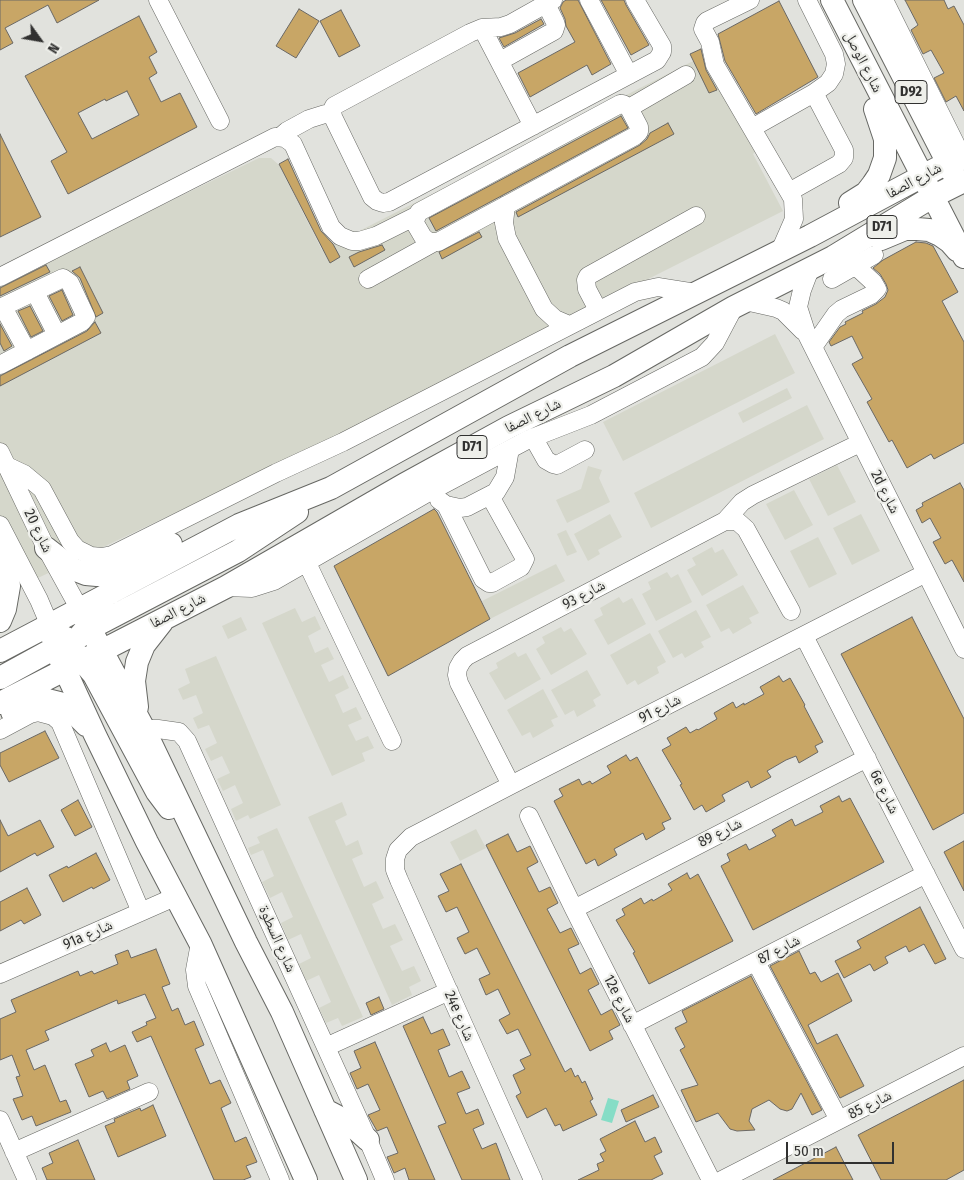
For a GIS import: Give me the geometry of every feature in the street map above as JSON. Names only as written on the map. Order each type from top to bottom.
[{"type":"main road","name":"شارع الوصل","points":[[832,0],[922,177],[949,192]]},
{"type":"main road","name":"شارع الوصل","points":[[864,0],[956,162],[949,192],[964,258]]},
{"type":"main road","points":[[810,236],[821,220],[866,192],[879,175],[883,164],[886,151],[885,139],[865,84],[860,55]]},
{"type":"main road","name":"شارع الصفا","points":[[0,703],[60,650],[84,618],[239,525],[330,488],[570,356],[810,236],[922,177],[956,162]]},
{"type":"main road","points":[[949,192],[952,205],[964,228]]},
{"type":"main road","name":"شارع الصفا","points":[[0,652],[26,637],[60,650],[112,645],[226,587],[508,427],[614,376],[740,304],[810,268],[832,268],[949,192]]},
{"type":"main road","points":[[832,268],[855,251],[894,233],[905,229],[917,228],[929,230],[940,235],[950,242],[964,258]]},
{"type":"main road","points":[[112,645],[116,641],[106,634],[104,628],[110,618],[238,551],[330,488]]},
{"type":"main road","points":[[46,548],[73,569],[86,574],[108,574],[194,535],[239,525]]},
{"type":"main road","points":[[0,548],[8,575],[9,586],[5,609],[0,621]]},
{"type":"main road","points":[[84,618],[110,618]]},
{"type":"main road","name":"شارع السطوة","points":[[84,618],[112,645],[144,729],[246,942],[282,1012],[356,1180]]},
{"type":"main road","points":[[144,729],[137,708],[135,672],[144,645],[166,618]]},
{"type":"main road","points":[[0,678],[60,650]]},
{"type":"main road","points":[[60,650],[98,683],[157,792],[177,816],[189,825]]},
{"type":"main road","points":[[60,650],[95,735],[147,842],[200,943],[306,1180]]},
{"type":"main road","points":[[76,692],[77,684],[83,679],[92,678],[98,683]]},
{"type":"main road","points":[[0,718],[25,705],[46,700],[68,707],[95,735]]},
{"type":"main road","points":[[325,1110],[348,1122],[368,1140]]},
{"type":"street","points":[[158,0],[220,121]]},
{"type":"street","points":[[589,0],[629,75]]},
{"type":"street","points":[[500,62],[554,31],[556,25],[549,2],[510,24],[482,28],[337,103],[332,110],[332,114],[372,197],[376,201],[389,202],[657,60],[662,52],[662,46],[635,0]]},
{"type":"street","points":[[750,0],[707,21],[703,29],[710,42],[715,65],[790,192],[794,208],[794,219],[780,251]]},
{"type":"street","points":[[752,128],[814,93],[828,83],[834,74],[836,64],[834,54],[807,0]]},
{"type":"street","points":[[884,0],[956,162]]},
{"type":"street","points":[[482,28],[500,62],[540,122],[558,138]]},
{"type":"street","points":[[629,108],[686,75]]},
{"type":"street","points":[[790,192],[839,164],[844,158],[844,150],[814,93]]},
{"type":"street","points":[[0,278],[252,150],[270,139],[280,137],[293,144],[326,217],[333,239],[345,251],[361,250],[376,236],[620,104],[629,108],[639,126],[639,132],[635,136],[368,279]]},
{"type":"street","points":[[280,137],[309,119],[332,114]]},
{"type":"street","points":[[252,150],[280,148],[292,154],[303,167]]},
{"type":"street","points":[[506,205],[504,223],[507,238],[544,309],[555,319],[569,325]]},
{"type":"street","points":[[416,216],[416,225],[422,237],[433,243]]},
{"type":"street","points":[[598,310],[587,289],[586,280],[588,276],[696,216]]},
{"type":"street","points":[[480,219],[507,238]]},
{"type":"street","points":[[0,365],[82,322],[86,317],[53,251]]},
{"type":"street","points":[[832,268],[854,266],[874,255]]},
{"type":"street","points":[[810,341],[842,309],[871,295],[877,288],[865,274],[854,266]]},
{"type":"street","name":"2d شارع","points":[[810,268],[798,307],[810,341],[964,649]]},
{"type":"street","points":[[27,351],[1,308],[60,279],[68,280]]},
{"type":"street","points":[[4,459],[42,489],[70,541],[76,548],[91,556],[102,557],[112,555],[276,473],[343,442],[635,292],[665,287],[696,292]]},
{"type":"street","points":[[35,292],[57,335]]},
{"type":"street","points":[[226,587],[240,588],[263,585],[307,563],[429,492],[533,437],[591,415],[702,357],[715,343],[740,304]]},
{"type":"street","name":"2d شارع","points":[[740,304],[768,306],[783,311],[810,341]]},
{"type":"street","points":[[537,343],[544,327],[544,309]]},
{"type":"street","points":[[533,437],[546,460],[553,464],[557,464],[585,450]]},
{"type":"street","points":[[725,521],[738,506],[753,495],[860,443]]},
{"type":"street","points":[[429,492],[446,505],[460,508],[490,496],[503,483],[510,449]]},
{"type":"street","name":"شارع 20","points":[[4,459],[46,548],[84,618]]},
{"type":"street","points":[[446,505],[483,579],[492,583],[521,567],[525,560],[490,496]]},
{"type":"street","points":[[725,521],[737,521],[746,529],[791,610]]},
{"type":"street","name":"شارع 93","points":[[511,785],[459,683],[457,675],[462,661],[468,656],[725,521]]},
{"type":"street","name":"شارع 20","points":[[0,525],[39,600],[60,650]]},
{"type":"street","points":[[307,563],[392,740]]},
{"type":"street","name":"شارع 91","points":[[398,850],[411,837],[926,573]]},
{"type":"street","name":"6e شارع","points":[[804,636],[964,949]]},
{"type":"street","points":[[0,730],[30,714],[38,712],[53,716],[60,722],[141,912]]},
{"type":"street","name":"شارع السطوة","points":[[144,729],[179,732],[187,741],[385,1180]]},
{"type":"street","name":"شارع 89","points":[[574,909],[867,758]]},
{"type":"street","name":"12e شارع","points":[[529,816],[711,1180]]},
{"type":"street","name":"24e شارع","points":[[398,850],[395,859],[395,870],[399,880],[533,1180]]},
{"type":"street","name":"شارع 87","points":[[632,1025],[926,874]]},
{"type":"street","name":"91a شارع","points":[[0,974],[177,896]]},
{"type":"street","points":[[200,943],[195,970],[197,986],[278,1179]]},
{"type":"street","points":[[756,962],[839,1120]]},
{"type":"street","points":[[326,1048],[449,992]]},
{"type":"street","name":"شارع 85","points":[[722,1180],[964,1056]]},
{"type":"street","points":[[14,1152],[149,1092]]},
{"type":"street","points":[[0,1120],[27,1180]]},
{"type":"shaded area","points":[[701,57],[755,152],[753,154],[783,211],[337,436],[0,596],[0,284],[259,158],[271,158],[279,165],[322,250]]},
{"type":"shaded area","points":[[775,334],[795,373],[623,461],[603,422]]},
{"type":"shaded area","points":[[787,388],[792,398],[743,423],[738,413]]},
{"type":"shaded area","points":[[807,405],[824,439],[651,528],[634,493]]},
{"type":"shaded area","points":[[837,465],[856,502],[828,516],[809,479]]},
{"type":"shaded area","points":[[588,466],[602,470],[599,478],[610,502],[567,523],[556,500],[581,489]]},
{"type":"shaded area","points":[[794,490],[813,525],[785,540],[766,504]]},
{"type":"shaded area","points":[[610,514],[622,537],[598,550],[600,554],[588,561],[574,534]]},
{"type":"shaded area","points":[[861,514],[880,551],[852,565],[833,528]]},
{"type":"shaded area","points":[[566,530],[577,552],[567,556],[557,534]]},
{"type":"shaded area","points":[[818,537],[837,574],[809,588],[790,551]]},
{"type":"shaded area","points":[[712,547],[715,553],[723,549],[738,575],[702,596],[687,570],[696,565],[692,558]]},
{"type":"shaded area","points":[[556,564],[565,581],[490,619],[482,601]]},
{"type":"shaded area","points":[[667,572],[671,578],[678,574],[692,602],[656,621],[642,594],[651,589],[648,582]]},
{"type":"shaded area","points":[[743,585],[759,613],[749,618],[752,623],[733,634],[729,628],[721,632],[706,605]]},
{"type":"shaded area","points":[[619,597],[623,603],[632,598],[646,624],[608,645],[594,620],[603,615],[600,608]]},
{"type":"shaded area","points":[[295,608],[302,622],[315,616],[321,629],[308,636],[315,653],[328,647],[334,659],[321,665],[329,682],[343,675],[349,688],[335,695],[343,713],[356,707],[362,719],[348,725],[356,741],[368,736],[374,748],[362,753],[365,761],[332,776],[262,623]]},
{"type":"shaded area","points":[[696,610],[711,637],[701,642],[704,647],[685,658],[682,653],[673,658],[658,631]]},
{"type":"shaded area","points":[[241,617],[247,630],[228,639],[222,626]]},
{"type":"shaded area","points":[[561,627],[564,632],[571,628],[587,654],[551,675],[536,649],[545,643],[542,637]]},
{"type":"shaded area","points":[[650,633],[666,662],[657,667],[659,673],[638,685],[635,680],[627,685],[610,655]]},
{"type":"shaded area","points":[[515,652],[518,657],[526,653],[541,679],[505,700],[489,673],[498,668],[496,663]]},
{"type":"shaded area","points":[[216,656],[281,805],[250,819],[248,815],[236,821],[231,809],[243,803],[235,785],[223,791],[217,779],[230,773],[222,756],[211,761],[205,749],[217,743],[209,725],[198,729],[193,718],[203,713],[196,695],[183,700],[178,689],[190,683],[185,669]]},
{"type":"shaded area","points":[[587,670],[601,695],[593,700],[596,706],[577,717],[574,710],[565,715],[551,690]]},
{"type":"shaded area","points":[[543,689],[558,717],[551,720],[554,726],[533,738],[530,732],[522,736],[507,710]]},
{"type":"shaded area","points":[[342,802],[347,815],[335,821],[346,846],[358,840],[363,854],[352,859],[364,887],[376,881],[384,898],[372,904],[383,929],[395,924],[403,940],[390,946],[402,971],[414,966],[421,981],[409,987],[412,995],[392,1005],[308,817]]},
{"type":"shaded area","points":[[277,828],[363,1017],[342,1026],[338,1018],[326,1023],[319,1008],[331,1002],[319,975],[306,981],[299,964],[311,958],[301,934],[288,940],[281,923],[293,917],[282,892],[270,898],[262,882],[274,876],[263,850],[251,855],[248,848],[260,843],[257,837]]},
{"type":"shaded area","points":[[476,829],[486,848],[460,861],[450,842]]},
{"type":"shaded area","points":[[608,1098],[619,1101],[612,1123],[601,1120]]},
{"type":"building","points":[[0,0],[99,0],[57,23],[48,5],[5,28],[13,43],[0,50]]},
{"type":"building","points":[[566,0],[578,0],[611,64],[592,75],[587,65],[530,97],[518,73],[575,42],[566,26],[560,8]]},
{"type":"building","points":[[601,0],[624,0],[649,45],[631,55]]},
{"type":"building","points":[[905,0],[944,0],[948,9],[954,6],[964,25],[964,111],[956,96],[946,102],[934,78],[944,73],[931,50],[923,54],[911,30],[918,25]]},
{"type":"building","points":[[779,1],[818,77],[756,114],[725,61],[718,34]]},
{"type":"building","points":[[299,9],[319,21],[296,58],[276,46]]},
{"type":"building","points":[[341,10],[360,46],[339,57],[320,21]]},
{"type":"building","points":[[139,16],[157,52],[149,57],[157,73],[149,78],[161,102],[180,93],[197,127],[68,194],[51,161],[67,152],[25,76]],"holes":[[[127,91],[139,115],[92,139],[78,113],[105,99],[106,101]]]},
{"type":"building","points":[[541,19],[544,24],[504,47],[499,38],[515,33]]},
{"type":"building","points":[[701,49],[706,70],[717,90],[709,93],[690,54]]},
{"type":"building","points":[[621,116],[628,128],[436,231],[429,218]]},
{"type":"building","points":[[668,123],[674,134],[518,217],[516,212],[640,145],[647,139],[650,133]]},
{"type":"building","points":[[0,134],[41,217],[0,237]]},
{"type":"building","points":[[288,159],[321,231],[333,244],[340,257],[330,263],[279,164]]},
{"type":"building","points":[[479,232],[482,237],[442,259],[439,252]]},
{"type":"building","points":[[916,242],[933,246],[958,292],[942,301],[964,342],[964,443],[934,459],[931,454],[907,468],[892,440],[889,442],[867,402],[872,399],[852,364],[863,358],[852,336],[831,346],[829,342],[840,327],[846,324],[845,322],[863,313],[862,311],[885,297],[888,290],[886,284],[880,274],[873,268],[883,260]]},
{"type":"building","points":[[382,245],[385,250],[354,267],[349,257]]},
{"type":"building","points":[[46,265],[50,272],[0,296],[0,288]]},
{"type":"building","points":[[80,267],[103,313],[96,317],[80,278],[72,271]]},
{"type":"building","points":[[62,290],[73,315],[62,321],[49,296]]},
{"type":"building","points":[[30,306],[43,331],[31,337],[18,311]]},
{"type":"building","points":[[95,322],[101,333],[0,386],[0,376],[87,331]]},
{"type":"building","points":[[0,324],[12,346],[4,351],[0,343]]},
{"type":"building","points":[[960,483],[964,490],[964,582],[952,560],[945,564],[933,542],[941,538],[930,518],[922,523],[916,510],[923,506],[922,503]]},
{"type":"building","points":[[434,509],[490,619],[388,676],[334,566]]},
{"type":"building","points":[[912,617],[964,719],[964,813],[933,830],[841,654]]},
{"type":"building","points":[[779,676],[783,682],[790,678],[805,705],[823,742],[815,746],[818,752],[799,763],[796,756],[786,760],[767,771],[771,777],[751,788],[748,781],[722,795],[725,801],[706,812],[702,805],[694,810],[680,785],[682,784],[662,750],[671,745],[667,738],[686,727],[690,733],[698,730],[717,719],[714,713],[733,702],[736,708],[764,694],[760,687]]},
{"type":"building","points":[[45,731],[59,758],[9,782],[0,765],[0,753]]},
{"type":"building","points":[[626,755],[630,761],[637,757],[671,819],[662,823],[665,829],[646,840],[643,833],[614,849],[617,855],[598,866],[595,859],[586,864],[554,801],[563,796],[559,789],[579,779],[582,785],[590,781],[592,784],[611,773],[607,766]]},
{"type":"building","points":[[839,796],[842,802],[850,798],[884,862],[753,930],[721,866],[730,861],[727,854],[746,844],[749,850],[776,836],[772,830],[792,819],[795,826],[823,812],[820,806]]},
{"type":"building","points":[[78,800],[92,827],[75,836],[61,810]]},
{"type":"building","points":[[0,820],[8,836],[40,820],[54,847],[37,856],[35,853],[0,872]]},
{"type":"building","points":[[508,834],[517,852],[530,846],[538,862],[527,868],[539,892],[550,887],[558,903],[547,909],[560,933],[571,928],[579,944],[568,949],[580,974],[591,968],[599,984],[588,990],[601,1015],[612,1009],[620,1025],[609,1031],[613,1039],[590,1051],[486,845]]},
{"type":"building","points":[[964,841],[964,891],[944,852]]},
{"type":"building","points":[[96,853],[110,880],[63,902],[49,875],[67,866],[68,868]]},
{"type":"building","points":[[461,864],[565,1072],[571,1068],[575,1077],[578,1075],[582,1083],[585,1081],[593,1099],[590,1101],[597,1115],[563,1131],[560,1124],[555,1126],[546,1108],[527,1118],[516,1096],[521,1093],[513,1075],[525,1069],[520,1060],[531,1055],[518,1029],[507,1034],[499,1020],[510,1014],[498,989],[486,995],[479,979],[490,974],[477,948],[465,954],[457,938],[469,932],[457,907],[446,912],[438,896],[449,891],[440,874]]},
{"type":"building","points":[[687,873],[690,879],[698,874],[733,941],[649,984],[633,953],[635,952],[616,920],[625,915],[622,909],[641,898],[644,904],[672,890],[668,884]]},
{"type":"building","points":[[27,888],[41,915],[24,924],[21,920],[0,931],[0,902]]},
{"type":"building","points":[[920,907],[946,959],[935,964],[924,944],[909,952],[906,946],[885,957],[888,963],[874,971],[870,964],[844,978],[835,961],[861,948],[857,941]]},
{"type":"building","points":[[156,949],[170,984],[162,987],[172,1011],[178,1008],[185,1025],[194,1021],[204,1045],[195,1049],[210,1084],[220,1080],[231,1103],[221,1108],[235,1142],[246,1137],[257,1162],[246,1166],[251,1177],[243,1180],[214,1180],[151,1036],[137,1042],[132,1032],[147,1025],[146,1022],[156,1018],[145,994],[118,1004],[117,1000],[45,1031],[49,1040],[26,1050],[34,1070],[45,1065],[60,1102],[66,1100],[71,1112],[36,1126],[32,1116],[22,1120],[13,1099],[23,1096],[16,1077],[20,1076],[12,1055],[0,1060],[0,1019],[16,1012],[11,1000],[78,971],[80,976],[92,971],[94,974],[118,964],[115,955],[128,950],[131,958]]},
{"type":"building","points":[[799,951],[810,974],[815,972],[821,982],[838,973],[852,1001],[808,1025],[817,1044],[837,1034],[864,1086],[840,1098],[770,966]]},
{"type":"building","points":[[751,976],[822,1110],[812,1115],[801,1093],[792,1109],[787,1111],[780,1109],[769,1100],[752,1109],[749,1121],[755,1130],[737,1131],[730,1129],[718,1113],[696,1122],[681,1090],[698,1085],[680,1050],[685,1047],[675,1028],[687,1022],[682,1011]]},
{"type":"building","points":[[379,997],[384,1009],[371,1015],[366,1003]]},
{"type":"building","points":[[423,1017],[431,1034],[443,1029],[450,1045],[438,1050],[449,1077],[462,1071],[470,1088],[457,1093],[466,1114],[478,1109],[484,1124],[473,1129],[482,1149],[496,1143],[510,1180],[462,1180],[438,1126],[446,1123],[403,1026]]},
{"type":"building","points":[[375,1042],[435,1180],[409,1180],[405,1168],[394,1173],[387,1157],[398,1153],[387,1127],[377,1131],[368,1115],[380,1110],[368,1084],[357,1089],[350,1073],[361,1068],[354,1051]]},
{"type":"building","points":[[106,1043],[110,1052],[125,1045],[138,1076],[127,1081],[130,1089],[107,1099],[103,1091],[89,1097],[75,1064],[94,1056],[91,1050]]},
{"type":"building","points":[[964,1080],[964,1170],[946,1180],[881,1180],[858,1135]]},
{"type":"building","points":[[653,1095],[659,1107],[626,1122],[621,1110]]},
{"type":"building","points":[[153,1105],[166,1136],[118,1157],[105,1126],[115,1122],[114,1119],[140,1108],[141,1111]]},
{"type":"building","points":[[635,1121],[645,1142],[655,1137],[662,1152],[654,1156],[663,1174],[651,1180],[578,1180],[599,1170],[597,1164],[604,1161],[600,1154],[606,1151],[600,1139]]},
{"type":"building","points":[[78,1140],[95,1180],[47,1180],[42,1168],[53,1163],[49,1153]]},
{"type":"building","points":[[836,1147],[853,1180],[773,1180]]}]
